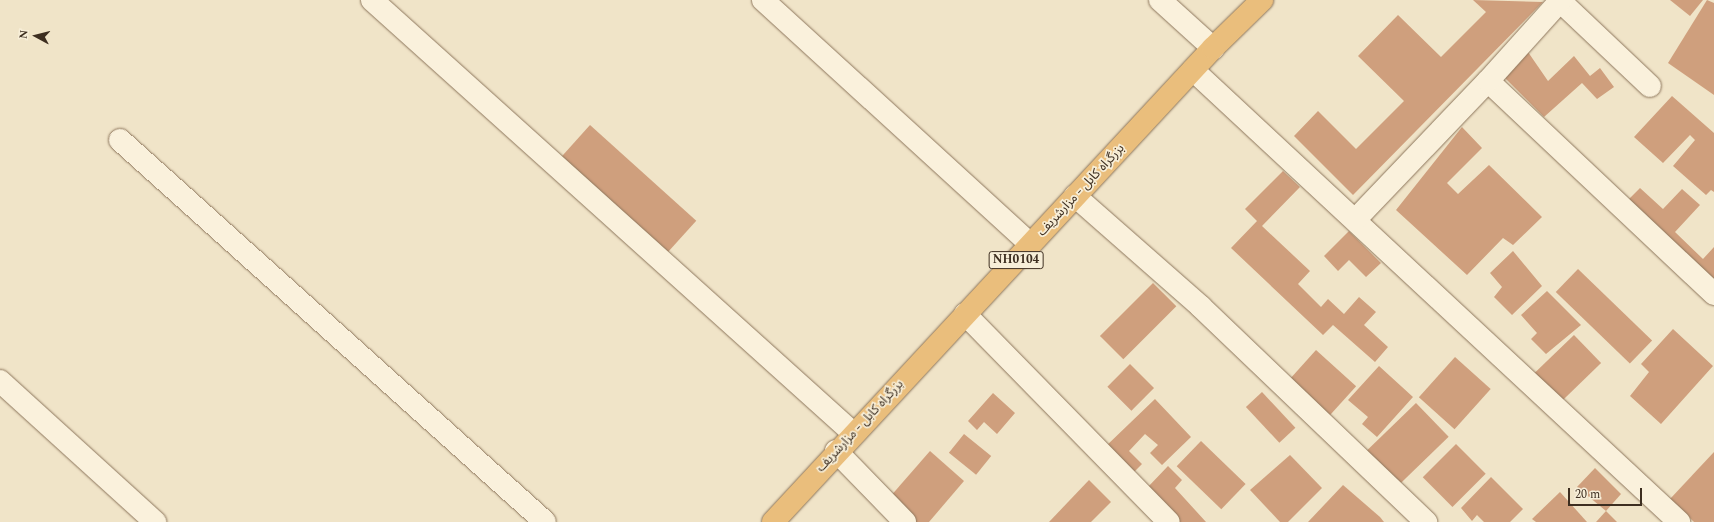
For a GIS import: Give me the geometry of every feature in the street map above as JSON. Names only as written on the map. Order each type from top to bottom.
[{"type":"highway","name":"بزرگراه کابل - مزارشریف","points":[[773,522],[836,451],[1213,48],[1262,0]]},
{"type":"street","points":[[372,0],[853,433]]},
{"type":"street","points":[[763,0],[1030,244]]},
{"type":"street","points":[[1160,0],[1213,48]]},
{"type":"street","points":[[1356,219],[1488,81],[1559,0],[1650,86]]},
{"type":"street","points":[[1193,70],[1356,219],[1679,522]]},
{"type":"street","points":[[1488,81],[1714,294]]},
{"type":"street","points":[[120,140],[546,522]]},
{"type":"street","points":[[1075,196],[1200,306],[1426,522]]},
{"type":"street","points":[[965,314],[1169,522]]},
{"type":"street","points":[[0,381],[155,522]]},
{"type":"street","points":[[836,451],[905,522]]},
{"type":"building","points":[[1473,0],[1543,2],[1353,195],[1294,136],[1318,111],[1356,149],[1404,101],[1358,56],[1398,15],[1441,57],[1486,12]]},
{"type":"building","points":[[1670,0],[1703,0],[1690,16]]},
{"type":"building","points":[[1707,0],[1714,3],[1714,95],[1668,63]]},
{"type":"building","points":[[1528,52],[1548,81],[1574,56],[1590,76],[1600,68],[1614,87],[1597,99],[1582,83],[1544,117],[1505,78]]},
{"type":"building","points":[[1672,96],[1714,133],[1714,192],[1711,190],[1706,195],[1673,166],[1695,140],[1690,135],[1663,163],[1634,137]]},
{"type":"building","points":[[590,125],[696,221],[665,255],[559,159]]},
{"type":"building","points":[[1462,127],[1482,148],[1447,183],[1458,194],[1489,165],[1542,217],[1513,245],[1503,238],[1467,275],[1396,210]]},
{"type":"building","points":[[1283,171],[1300,187],[1262,226],[1310,271],[1298,284],[1321,307],[1328,299],[1344,314],[1359,297],[1376,312],[1364,325],[1388,347],[1375,362],[1333,325],[1323,335],[1231,248],[1257,221],[1245,209]]},
{"type":"building","points":[[1640,188],[1663,209],[1682,189],[1700,205],[1675,232],[1703,259],[1714,247],[1714,279],[1710,275],[1705,280],[1625,203]]},
{"type":"building","points":[[1349,231],[1381,263],[1366,277],[1349,260],[1338,271],[1324,256]]},
{"type":"building","points":[[1513,251],[1542,286],[1512,315],[1494,297],[1502,287],[1490,273]]},
{"type":"building","points":[[1578,269],[1652,341],[1630,364],[1556,292]]},
{"type":"building","points":[[1153,283],[1176,306],[1123,359],[1100,336]]},
{"type":"building","points":[[1547,291],[1581,325],[1546,354],[1531,339],[1537,333],[1521,315]]},
{"type":"building","points":[[1673,329],[1713,366],[1661,424],[1630,396],[1649,372],[1641,364]]},
{"type":"building","points":[[1574,335],[1601,363],[1560,403],[1533,375]]},
{"type":"building","points":[[1316,350],[1356,386],[1326,420],[1286,383]]},
{"type":"building","points":[[1455,357],[1491,389],[1455,429],[1419,397]]},
{"type":"building","points":[[1130,364],[1154,388],[1131,411],[1107,387]]},
{"type":"building","points":[[1379,366],[1413,397],[1377,437],[1362,424],[1368,417],[1348,400]]},
{"type":"building","points":[[1262,392],[1295,428],[1279,443],[1246,407]]},
{"type":"building","points":[[993,393],[1015,413],[997,434],[984,422],[977,430],[968,421]]},
{"type":"building","points":[[1155,399],[1191,437],[1162,465],[1150,453],[1158,445],[1145,434],[1129,451],[1142,464],[1131,475],[1104,448]]},
{"type":"building","points":[[1416,403],[1449,437],[1395,488],[1363,454]]},
{"type":"building","points":[[964,434],[991,456],[976,475],[949,453]]},
{"type":"building","points":[[1201,441],[1246,484],[1221,509],[1177,466]]},
{"type":"building","points":[[1456,444],[1486,474],[1452,507],[1423,477]]},
{"type":"building","points":[[930,451],[964,481],[929,522],[916,522],[889,498]]},
{"type":"building","points":[[1714,452],[1714,522],[1694,522],[1670,499]]},
{"type":"building","points":[[1290,455],[1322,488],[1288,522],[1280,522],[1250,490]]},
{"type":"building","points":[[1168,466],[1182,480],[1175,488],[1206,522],[1179,522],[1147,488]]},
{"type":"building","points":[[1595,468],[1621,494],[1606,511],[1577,487]]},
{"type":"building","points":[[1491,477],[1523,509],[1510,522],[1484,522],[1477,515],[1472,521],[1461,508]]},
{"type":"building","points":[[1089,480],[1111,502],[1091,522],[1049,522]]},
{"type":"building","points":[[1343,485],[1380,517],[1384,522],[1308,522]]},
{"type":"building","points":[[1560,492],[1587,522],[1536,522],[1532,519]]},
{"type":"building","points":[[1606,511],[1617,522],[1596,522]]}]
